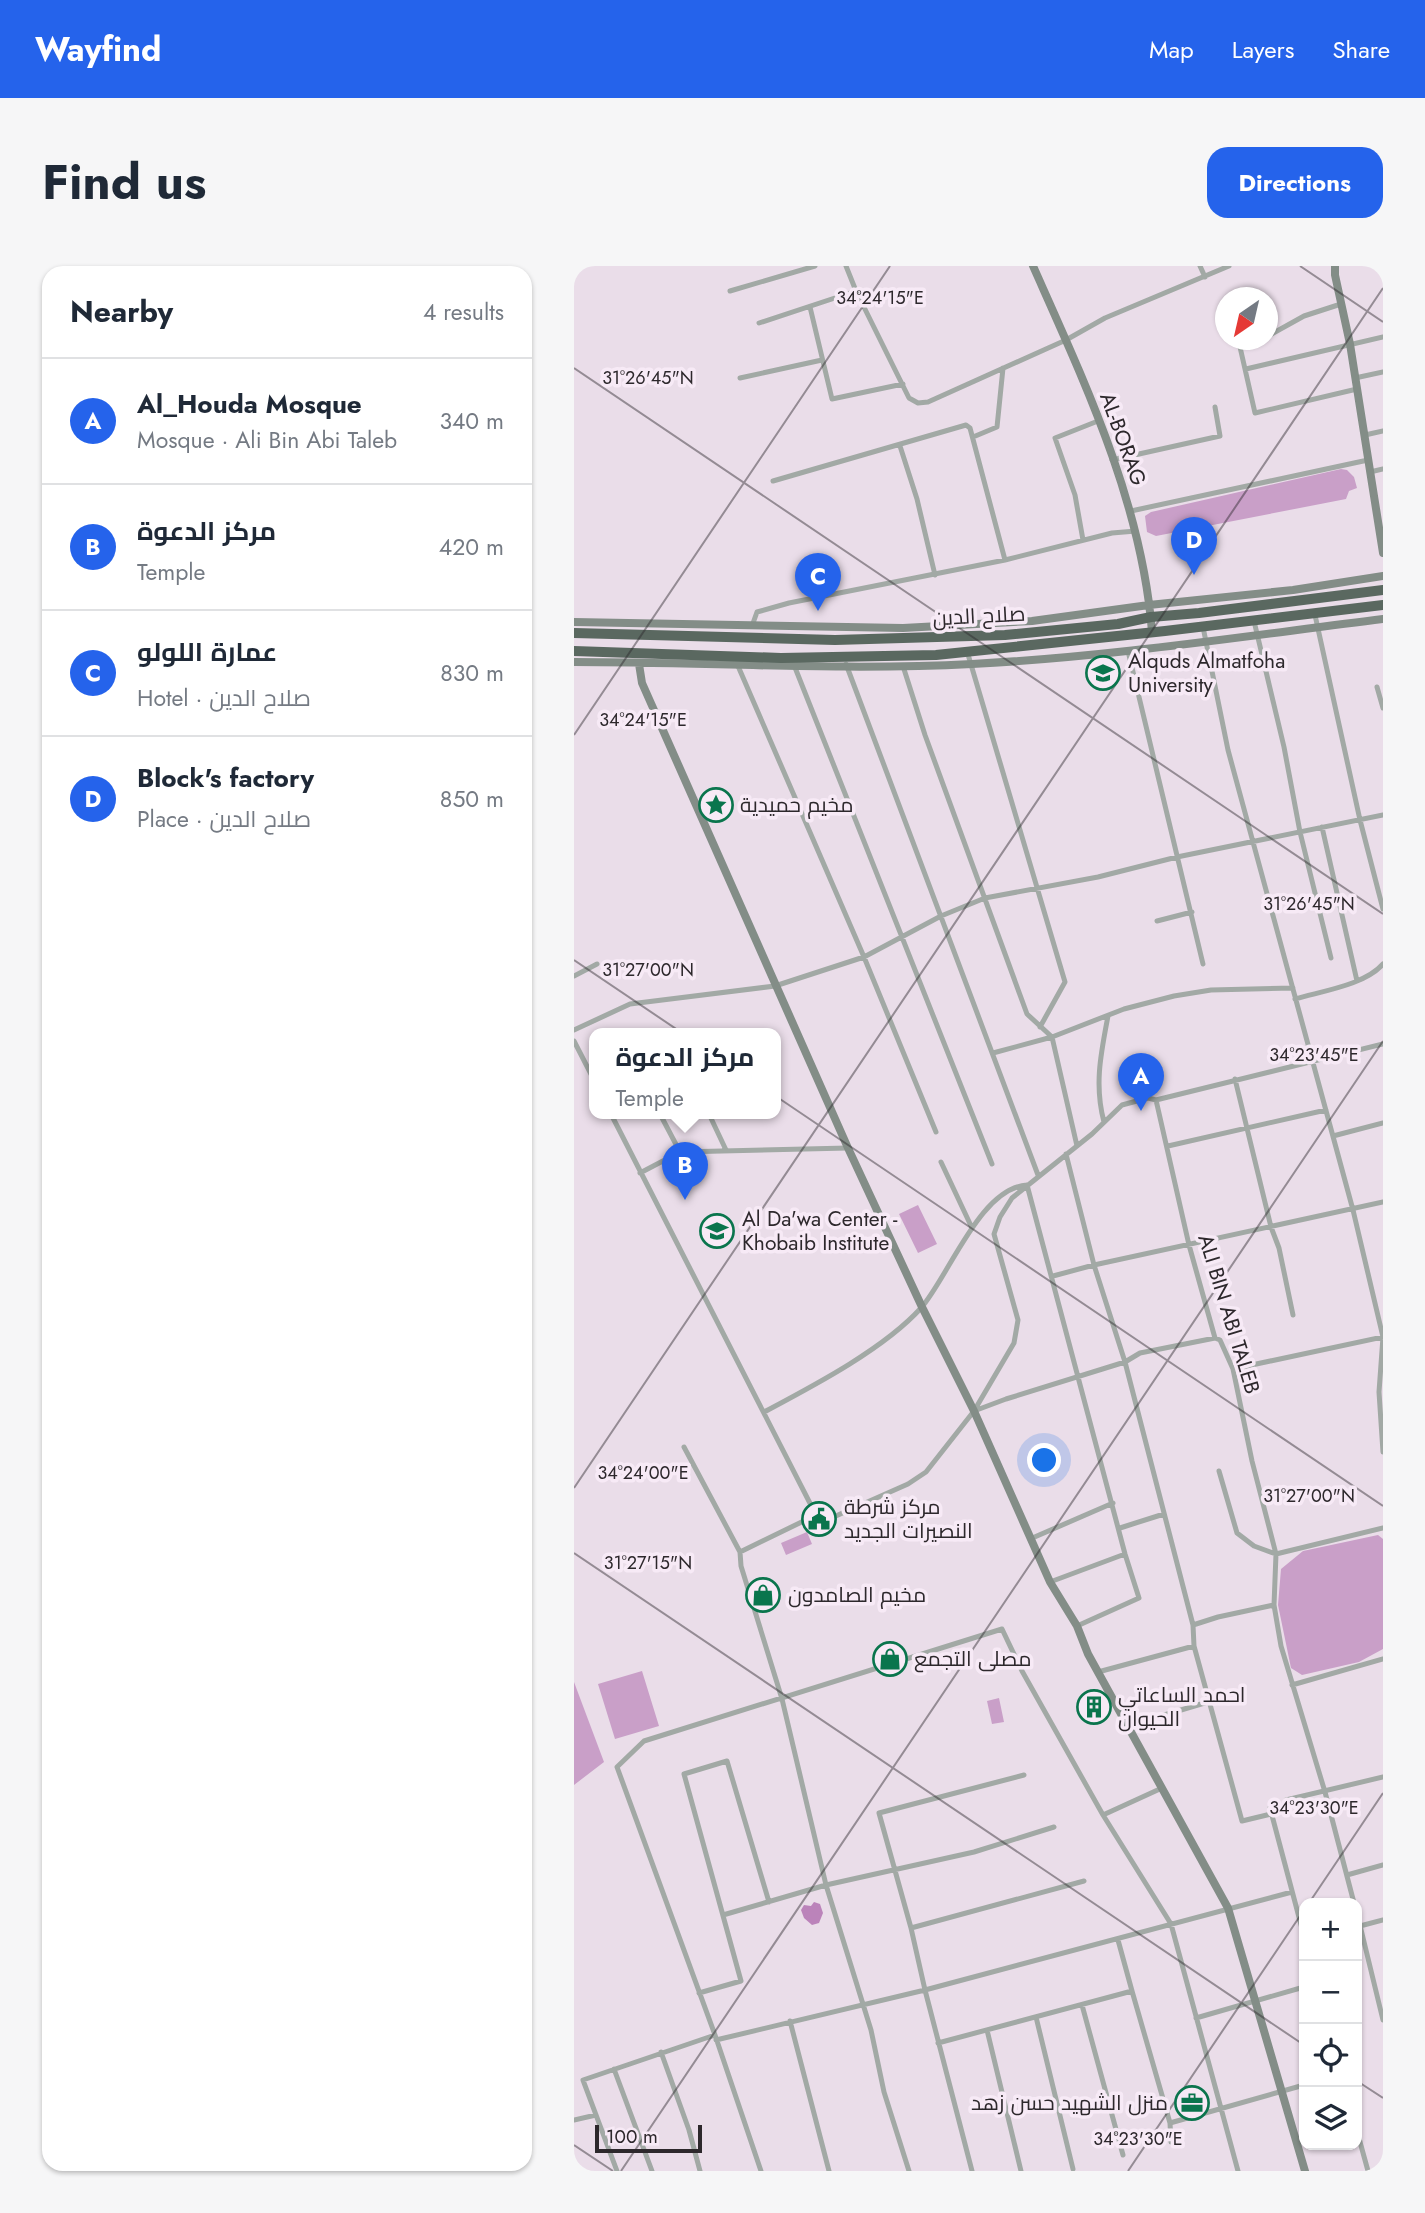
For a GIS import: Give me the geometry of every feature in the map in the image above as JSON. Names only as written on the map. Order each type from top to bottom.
[{"type":"highway","name":"صلاح الدين","points":[[574,633],[800,640],[963,637],[1118,624],[1151,617],[1383,590]]},
{"type":"highway","name":"صلاح الدين","points":[[574,651],[844,657],[901,662],[967,651],[1383,606]]},
{"type":"street","points":[[730,291],[815,266]]},
{"type":"street","points":[[846,266],[909,398],[918,404],[928,402],[1066,340],[1105,318],[1229,266]]},
{"type":"street","name":"AL-BORAG","points":[[1033,266],[1066,340],[1131,511],[1152,632]]},
{"type":"street","points":[[1200,266],[1205,277]]},
{"type":"street","points":[[1335,266],[1380,519],[1383,553]]},
{"type":"street","points":[[759,323],[856,291]]},
{"type":"street","points":[[1278,330],[1304,316],[1341,304]]},
{"type":"street","points":[[810,307],[832,399],[903,384]]},
{"type":"street","points":[[1246,369],[1383,337]]},
{"type":"street","points":[[1241,350],[1255,413],[1357,389]]},
{"type":"street","points":[[740,378],[822,360]]},
{"type":"street","points":[[973,437],[997,428],[1003,368]]},
{"type":"street","points":[[1355,378],[1383,372]]},
{"type":"street","points":[[1112,460],[1220,436],[1215,407]]},
{"type":"street","points":[[1083,540],[1075,495],[1055,438],[1098,421]]},
{"type":"street","points":[[773,481],[966,425],[973,437],[1005,560]]},
{"type":"street","points":[[1365,435],[1383,431]]},
{"type":"street","points":[[900,446],[917,499],[935,575]]},
{"type":"street","points":[[1131,511],[1368,460]]},
{"type":"street","points":[[1370,472],[1383,470]]},
{"type":"street","points":[[752,626],[757,612],[1005,560],[1112,533],[1136,531]]},
{"type":"street","points":[[574,622],[903,628],[1032,621],[1149,605],[1281,592],[1383,576]]},
{"type":"street","points":[[1315,615],[1360,820],[1383,909]]},
{"type":"street","points":[[574,662],[847,668],[901,662],[971,664],[1128,651],[1383,618]]},
{"type":"street","points":[[1254,621],[1300,832],[1331,958]]},
{"type":"street","points":[[1203,627],[1228,750],[1353,1210],[1383,1337],[1383,1452]]},
{"type":"street","points":[[967,651],[1065,982],[1040,1027]]},
{"type":"street","points":[[1128,651],[1203,964]]},
{"type":"street","points":[[844,657],[1038,1175]]},
{"type":"street","points":[[901,662],[1027,1014],[1052,1037],[1077,1146]]},
{"type":"street","points":[[639,664],[642,683],[775,986],[922,1307],[974,1411],[1049,1582],[1077,1626],[1098,1672],[1228,1908],[1305,2171]]},
{"type":"street","points":[[794,665],[992,1164]]},
{"type":"street","points":[[738,666],[864,957],[936,1132]]},
{"type":"street","points":[[1377,687],[1383,708]]},
{"type":"street","points":[[574,1030],[630,1004],[775,986],[864,957],[941,915],[985,898],[1098,877],[1177,857],[1383,815]]},
{"type":"street","points":[[1322,827],[1357,981]]},
{"type":"street","points":[[1157,921],[1192,912]]},
{"type":"street","points":[[574,976],[597,964]]},
{"type":"street","points":[[1295,999],[1357,981],[1376,972],[1383,964]]},
{"type":"street","points":[[993,1053],[1052,1037],[1152,1002],[1211,990],[1293,988]]},
{"type":"street","points":[[1104,1122],[1098,1100],[1098,1086],[1108,1016]]},
{"type":"street","points":[[574,1041],[589,1064]]},
{"type":"street","points":[[614,1119],[820,1523],[908,1485],[926,1472],[974,1411],[1014,1343],[1018,1320],[994,1234],[1000,1217],[1012,1198],[1038,1175],[1077,1146],[1122,1105],[1148,1098],[1156,1100],[1383,1044]]},
{"type":"street","points":[[1235,1079],[1271,1227],[1279,1248],[1293,1315]]},
{"type":"street","name":"ALI BIN ABI TALEB","points":[[1156,1100],[1189,1245],[1215,1338],[1220,1340],[1233,1369],[1252,1461],[1276,1554],[1274,1605],[1281,1646],[1325,1792],[1353,1898]]},
{"type":"street","points":[[1168,1146],[1326,1110]]},
{"type":"street","points":[[663,1119],[680,1152]]},
{"type":"street","points":[[711,1119],[726,1150]]},
{"type":"street","points":[[1333,1136],[1383,1123]]},
{"type":"street","points":[[640,1172],[680,1152],[848,1148]]},
{"type":"street","points":[[1066,1154],[1094,1265],[1125,1362],[1193,1625],[1194,1646],[1208,1702],[1242,1821],[1271,1814]]},
{"type":"street","points":[[941,1161],[972,1228]]},
{"type":"street","points":[[764,1412],[826,1379],[888,1337],[922,1307],[972,1228],[1000,1195],[1015,1185],[1027,1185]]},
{"type":"street","points":[[1027,1185],[1139,1598],[1077,1626]]},
{"type":"street","points":[[1053,1276],[1383,1202]]},
{"type":"street","points":[[1233,1369],[1383,1337]]},
{"type":"street","points":[[974,1411],[1125,1362],[1140,1353],[1215,1338]]},
{"type":"street","points":[[684,1447],[740,1552],[752,1606],[782,1699],[827,1885],[863,2005],[884,2092],[909,2171]]},
{"type":"street","points":[[1219,1471],[1237,1533],[1254,1546],[1276,1554],[1383,1528]]},
{"type":"street","points":[[1031,1539],[1112,1503]]},
{"type":"street","points":[[1120,1528],[1164,1514]]},
{"type":"street","points":[[740,1552],[816,1515]]},
{"type":"street","points":[[1049,1582],[1125,1553]]},
{"type":"street","points":[[1193,1625],[1274,1605]]},
{"type":"street","points":[[761,2171],[716,2038],[617,1767],[645,1741],[1002,1629],[1022,1671],[1103,1815],[1171,1924],[1238,2171]]},
{"type":"street","points":[[1098,1672],[1194,1646]]},
{"type":"street","points":[[1292,1685],[1383,1659]]},
{"type":"street","points":[[1127,1726],[1208,1702]]},
{"type":"street","points":[[699,1993],[741,1981],[684,1774],[727,1761],[769,1902]]},
{"type":"street","points":[[972,2171],[879,1813],[1024,1775]]},
{"type":"street","points":[[1299,1918],[1270,1808],[1284,1804],[1286,1800],[1383,1777]]},
{"type":"street","points":[[1103,1815],[1162,1788]]},
{"type":"street","points":[[723,1915],[827,1885],[974,1852],[1054,1828]]},
{"type":"street","points":[[1347,1875],[1383,1865]]},
{"type":"street","points":[[911,1928],[1084,1881]]},
{"type":"street","points":[[617,2171],[583,2080],[660,2052],[716,2038],[774,2028],[790,2021],[925,1990],[1292,1892]]},
{"type":"street","points":[[1362,1924],[1383,1920]]},
{"type":"street","points":[[1362,1936],[1383,2020]]},
{"type":"street","points":[[1118,1940],[1170,2123],[1171,2142]]},
{"type":"street","points":[[1196,2018],[1299,1988]]},
{"type":"street","points":[[938,2043],[1132,1991]]},
{"type":"street","points":[[1083,2005],[1123,2155]]},
{"type":"street","points":[[1036,2017],[1071,2169],[1062,2171]]},
{"type":"street","points":[[790,2021],[829,2171]]},
{"type":"street","points":[[988,2030],[1021,2171]]},
{"type":"street","points":[[660,2052],[689,2130],[700,2171]]},
{"type":"street","points":[[614,2069],[652,2171]]},
{"type":"street","points":[[1170,2123],[1299,2086]]},
{"type":"street","points":[[574,2120],[596,2115]]},
{"type":"street","points":[[1362,2149],[1368,2171]]},
{"type":"shaded area","points":[[1341,469],[1347,470],[1354,477],[1357,488],[1349,491],[1346,499],[1156,536],[1147,532],[1145,516],[1151,512]]},
{"type":"shaded area","points":[[918,1205],[937,1244],[918,1253],[899,1214]]},
{"type":"shaded area","points":[[807,1532],[812,1544],[786,1555],[781,1543]]},
{"type":"shaded area","points":[[1378,1535],[1383,1539],[1383,1649],[1359,1662],[1302,1675],[1291,1668],[1278,1605],[1281,1569],[1303,1551]]},
{"type":"shaded area","points":[[642,1671],[659,1726],[615,1739],[598,1684]]},
{"type":"shaded area","points":[[574,1682],[604,1762],[574,1785]]},
{"type":"shaded area","points":[[999,1698],[1004,1722],[992,1724],[987,1701]]},
{"type":"shaded area","points":[[814,1902],[820,1904],[823,1913],[819,1923],[812,1925],[804,1918],[801,1910],[804,1905],[811,1906]]},
{"type":"place","name":"Block's factory","points":[[1194,575]]},
{"type":"place","name":"عمارة اللولو","points":[[818,611]]},
{"type":"place","name":"Alquds Almatfoha University","points":[[1103,673]]},
{"type":"place","name":"مخيم حميدية","points":[[716,805]]},
{"type":"place","name":"Al_Houda Mosque","points":[[1141,1111]]},
{"type":"place","name":"مركز الدعوة","points":[[685,1200]]},
{"type":"place","name":"Al Da'wa Center - Khobaib Institute","points":[[717,1231]]},
{"type":"place","name":"مركز شرطة النصيرات الجديد","points":[[819,1519]]},
{"type":"place","name":"مخيم الصامدون","points":[[763,1595]]},
{"type":"place","name":"مصلى التجمع","points":[[890,1659]]},
{"type":"place","name":"احمد الساعاتي الحيوان","points":[[1094,1707]]},
{"type":"place","name":"منزل الشهيد حسن زهد","points":[[1192,2103]]}]
